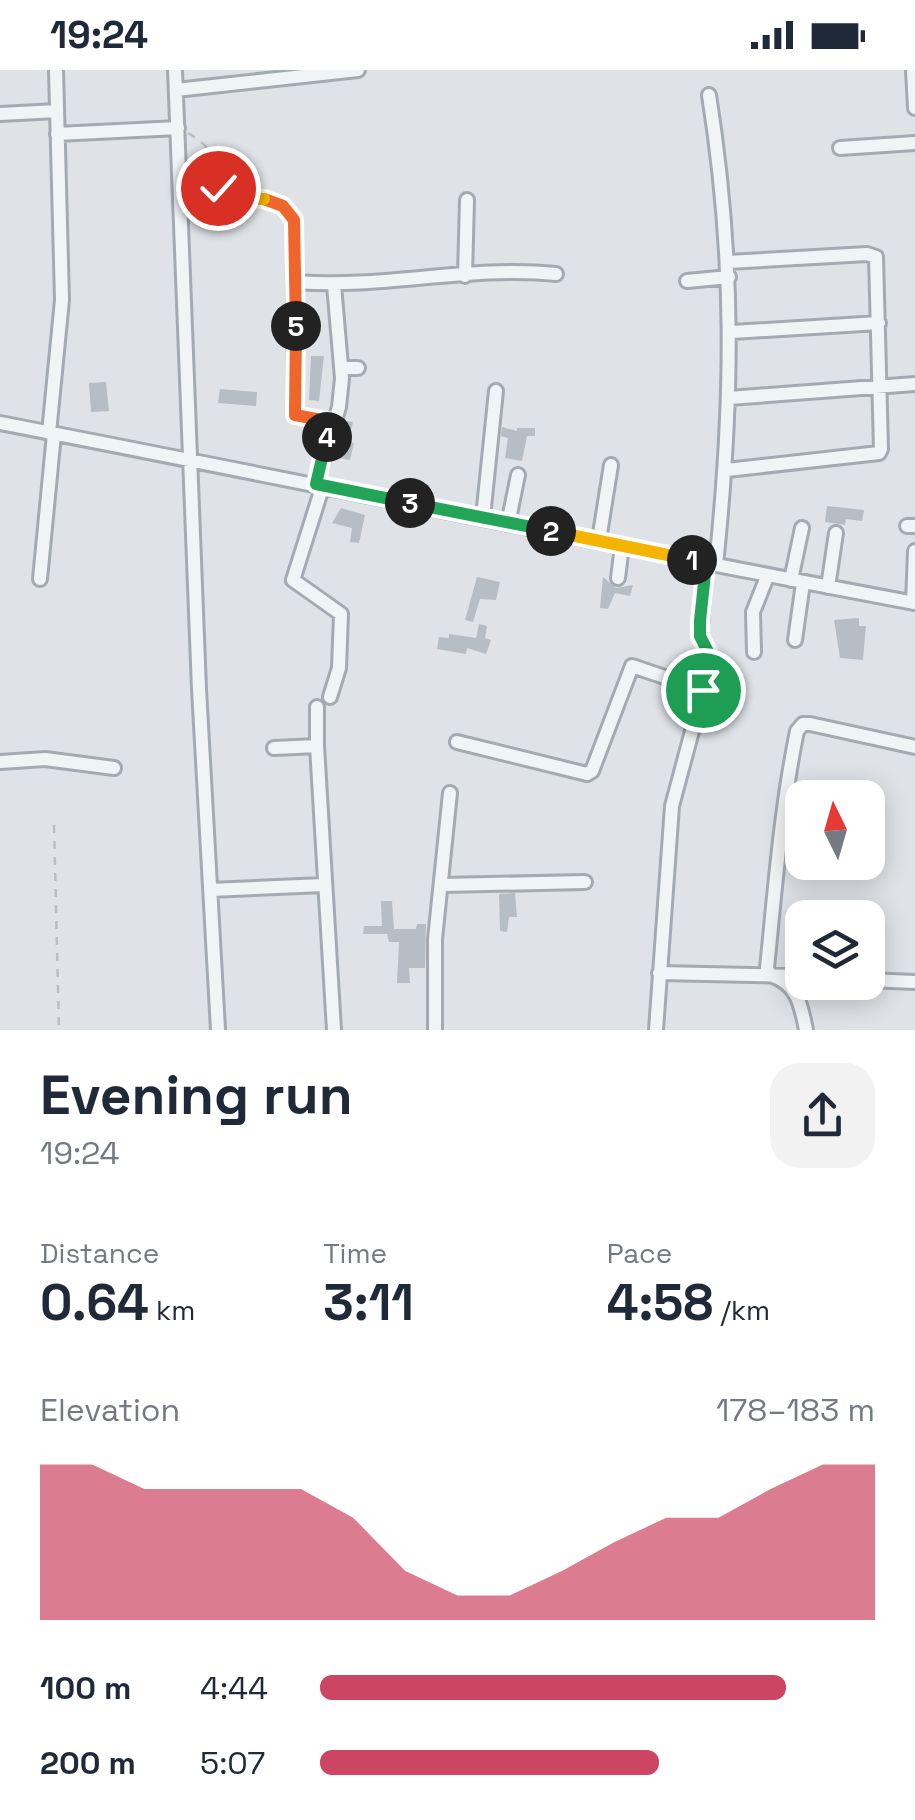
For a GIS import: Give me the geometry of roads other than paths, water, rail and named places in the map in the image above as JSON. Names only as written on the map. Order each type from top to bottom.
[{"type":"street","points":[[40,579],[62,300],[56,70]]},
{"type":"street","points":[[174,70],[218,1030]]},
{"type":"street","points":[[176,90],[358,70]]},
{"type":"street","points":[[914,70],[915,108]]},
{"type":"street","points":[[656,1030],[672,806],[703,690],[708,652],[700,636],[700,621],[727,470],[732,332],[709,95]]},
{"type":"street","points":[[0,114],[57,112]]},
{"type":"street","points":[[57,134],[178,128]]},
{"type":"street","points":[[840,148],[915,143]]},
{"type":"street","points":[[464,276],[467,200]]},
{"type":"street","points":[[294,220],[295,415],[332,422]]},
{"type":"street","points":[[687,281],[728,270],[874,256],[879,322],[879,453],[727,470]]},
{"type":"street","points":[[297,282],[334,285],[556,274]]},
{"type":"street","points":[[330,697],[339,668],[341,614],[294,580],[339,407],[341,368],[334,285]]},
{"type":"street","points":[[732,332],[879,322]]},
{"type":"street","points":[[341,368],[358,368]]},
{"type":"street","points":[[730,398],[915,384]]},
{"type":"street","points":[[482,518],[496,391]]},
{"type":"street","points":[[0,424],[914,603],[915,551]]},
{"type":"street","points":[[599,540],[610,464]]},
{"type":"street","points":[[508,524],[518,475]]},
{"type":"street","points":[[795,640],[802,528]]},
{"type":"street","points":[[828,587],[836,533]]},
{"type":"street","points":[[618,578],[622,546]]},
{"type":"street","points":[[754,652],[754,612],[767,577]]},
{"type":"street","points":[[457,742],[587,774],[592,771],[632,666],[703,690]]},
{"type":"street","points":[[317,707],[323,885],[334,1030]]},
{"type":"street","points":[[770,975],[782,807],[798,728],[810,724],[915,747]]},
{"type":"street","points":[[274,748],[317,746]]},
{"type":"street","points":[[0,762],[45,759],[114,768]]},
{"type":"street","points":[[435,1030],[435,939],[450,793]]},
{"type":"street","points":[[443,885],[586,882]]},
{"type":"street","points":[[210,890],[323,885]]},
{"type":"street","points":[[659,973],[785,975]]},
{"type":"street","points":[[770,975],[792,986],[806,1030]]},
{"type":"street","points":[[885,981],[915,982]]}]
